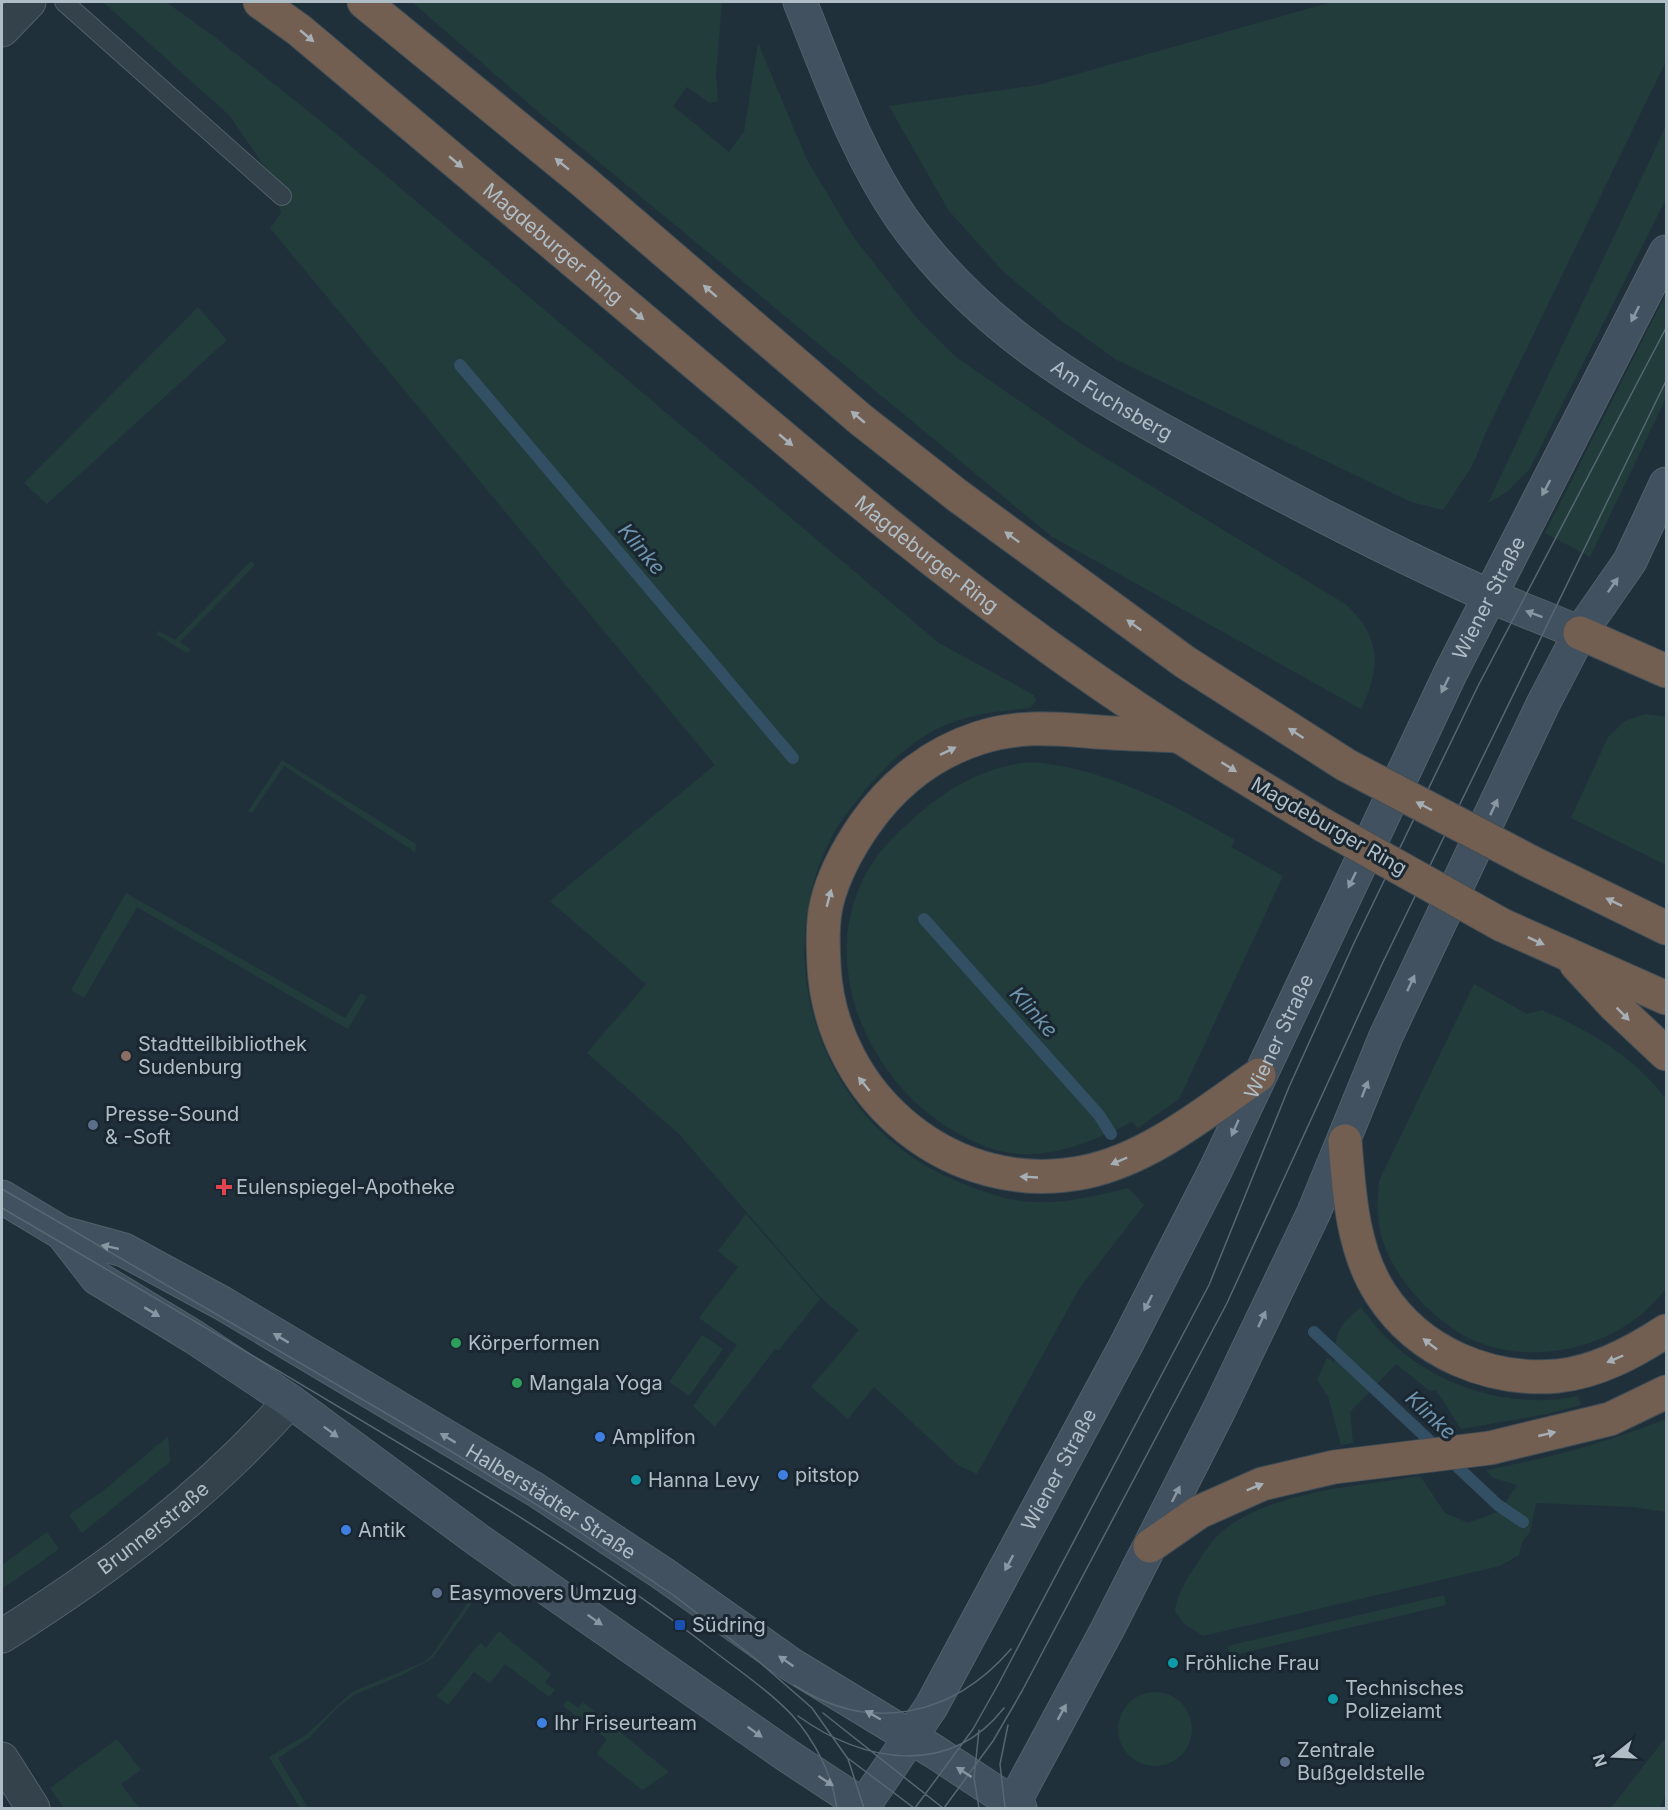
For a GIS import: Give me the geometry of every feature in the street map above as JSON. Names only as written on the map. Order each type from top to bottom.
[{"type":"highway","name":"Magdeburger Ring","points":[[260,2],[299,30],[874,514],[1002,611],[1179,736],[1323,825],[1502,925],[1666,998]]},
{"type":"highway","points":[[364,2],[584,182],[860,419],[958,496],[1185,662],[1346,765],[1531,862],[1666,928]]},
{"type":"highway","points":[[1580,633],[1666,672]]},
{"type":"highway","points":[[1179,736],[1039,728],[990,734],[948,750],[896,786],[872,814],[841,865],[827,902],[823,954],[827,996],[832,1016],[851,1065],[879,1100],[923,1139],[974,1165],[1021,1177],[1043,1178],[1087,1172],[1119,1162],[1198,1117],[1259,1075]]},
{"type":"highway","points":[[1569,956],[1615,1006],[1666,1054]]},
{"type":"highway","points":[[1345,1141],[1350,1202],[1367,1265],[1381,1294],[1406,1325],[1441,1352],[1477,1367],[1517,1377],[1560,1376],[1602,1365],[1637,1350],[1666,1331]]},
{"type":"highway","points":[[1150,1546],[1199,1512],[1262,1484],[1334,1467],[1490,1448],[1610,1419],[1666,1392]]},
{"type":"main road","name":"Am Fuchsberg","points":[[800,2],[856,138],[898,213],[956,283],[1021,342],[1059,371],[1102,397],[1311,511],[1489,595],[1580,633]]},
{"type":"main road","name":"Wiener Straße","points":[[864,1808],[931,1707],[1126,1345],[1216,1168],[1489,595],[1666,252]]},
{"type":"main road","points":[[1015,1807],[1219,1410],[1345,1141],[1386,1036],[1542,704],[1580,633],[1630,561],[1666,484]]},
{"type":"main road","name":"Halberstädter Straße","points":[[2,1197],[62,1233],[124,1250],[262,1328],[536,1490],[662,1573],[792,1665],[911,1738],[1015,1807]]},
{"type":"main road","name":"Halberstädter Straße","points":[[62,1233],[97,1278],[194,1337],[290,1401],[478,1540],[864,1808]]},
{"type":"street","points":[[2,30],[29,2]]},
{"type":"street","name":"Brunnerstraße","points":[[2,1636],[92,1577],[144,1539],[260,1433],[290,1401]]},
{"type":"street","points":[[2,1759],[33,1809]]},
{"type":"lane","points":[[64,2],[282,196]]},
{"type":"green space","points":[[103,2],[166,2],[216,38],[327,126],[939,643],[1034,695],[1036,701],[1030,708],[974,716],[930,732],[900,754],[882,772],[851,807],[831,838],[813,886],[805,936],[807,986],[819,1034],[840,1080],[870,1120],[907,1154],[952,1179],[1013,1200],[1058,1202],[1128,1188],[1144,1205],[1079,1289],[977,1474],[958,1465],[874,1387],[848,1419],[811,1387],[859,1330],[819,1296],[679,1134],[587,1053],[646,984],[550,901],[715,765],[270,228],[281,213],[272,177],[229,115]]},
{"type":"green space","points":[[412,2],[722,2],[716,74],[718,101],[710,103],[687,87],[673,106],[729,152],[744,132],[758,43],[807,160],[852,235],[915,316],[957,358],[1082,444],[1345,604],[1366,628],[1374,653],[1372,680],[1361,709],[1051,536],[536,110]]},
{"type":"green space","points":[[1332,2],[1666,2],[1666,61],[1487,430],[1472,466],[1443,510],[1411,502],[1115,359],[1062,321],[1004,272],[949,211],[889,106],[1038,85]]},
{"type":"green space","points":[[1666,126],[1666,199],[1529,470],[1507,492],[1488,503]]},
{"type":"green space","points":[[1666,294],[1666,398],[1590,557],[1545,533]]},
{"type":"green space","points":[[198,307],[227,340],[47,504],[24,483]]},
{"type":"green space","points":[[251,561],[255,565],[180,642],[191,650],[187,653],[156,634],[159,631],[175,640]]},
{"type":"green space","points":[[1645,714],[1666,717],[1666,865],[1571,818],[1608,737],[1625,721]]},
{"type":"green space","points":[[282,760],[416,844],[415,852],[284,766],[252,813],[248,811]]},
{"type":"green space","points":[[1033,762],[1087,772],[1163,801],[1235,840],[1231,847],[1283,876],[1179,1099],[1138,1128],[1132,1122],[1092,1140],[1064,1149],[1020,1154],[993,1149],[967,1139],[922,1108],[897,1083],[877,1054],[861,1022],[851,989],[847,955],[850,920],[860,887],[878,855],[892,839],[932,803],[958,785],[1002,767]]},
{"type":"green space","points":[[126,893],[345,1018],[361,993],[367,997],[348,1029],[137,907],[84,998],[71,990]]},
{"type":"green space","points":[[1474,984],[1527,1014],[1542,1010],[1594,1036],[1625,1057],[1666,1099],[1666,1288],[1649,1308],[1628,1324],[1604,1337],[1579,1346],[1552,1351],[1525,1352],[1498,1348],[1459,1333],[1432,1312],[1408,1287],[1390,1258],[1381,1236],[1378,1213],[1379,1181]]},
{"type":"green space","points":[[746,1214],[820,1299],[778,1351],[775,1349],[715,1427],[693,1406],[737,1345],[699,1318],[738,1267],[718,1251]]},
{"type":"green space","points":[[1361,1307],[1380,1332],[1403,1353],[1457,1384],[1486,1394],[1517,1399],[1547,1400],[1578,1396],[1581,1405],[1547,1414],[1461,1429],[1436,1390],[1430,1391],[1396,1364],[1350,1412],[1353,1443],[1341,1445],[1328,1396],[1317,1380],[1327,1358],[1335,1362],[1339,1330]]},
{"type":"green space","points":[[702,1335],[723,1349],[689,1396],[669,1382]]},
{"type":"green space","points":[[1666,1419],[1666,1512],[1634,1507],[1536,1503],[1530,1532],[1522,1542],[1519,1555],[1500,1566],[1203,1636],[1183,1623],[1175,1611],[1178,1598],[1186,1582],[1217,1537],[1245,1516],[1268,1506],[1318,1492],[1420,1476],[1445,1513],[1468,1523],[1500,1511],[1517,1485],[1493,1478],[1486,1470],[1577,1449]]},
{"type":"green space","points":[[168,1436],[170,1462],[82,1533],[69,1515],[108,1487]]},
{"type":"green space","points":[[47,1532],[59,1549],[2,1589],[2,1565]]},
{"type":"green space","points":[[1444,1595],[1446,1605],[1230,1656],[1228,1646]]},
{"type":"green space","points":[[469,1601],[472,1603],[433,1658],[402,1675],[354,1695],[337,1708],[309,1738],[278,1758],[308,1808],[300,1808],[269,1757],[306,1735],[352,1692],[424,1662],[431,1656]]},
{"type":"green space","points":[[499,1631],[551,1674],[545,1682],[555,1690],[549,1697],[505,1664],[490,1683],[474,1672],[448,1705],[437,1696],[480,1643],[486,1648]]},
{"type":"green space","points":[[1155,1692],[1176,1698],[1186,1708],[1192,1729],[1186,1750],[1176,1760],[1155,1766],[1134,1760],[1124,1750],[1118,1729],[1124,1708],[1134,1698]]},
{"type":"green space","points":[[567,1700],[578,1708],[583,1702],[669,1772],[642,1790],[597,1754],[607,1739],[563,1706]]},
{"type":"green space","points":[[1666,1737],[1666,1795],[1659,1808],[1611,1808]]},
{"type":"green space","points":[[117,1739],[141,1770],[121,1784],[139,1808],[64,1808],[50,1788]]},
{"type":"waterway","name":"Klinke","points":[[460,365],[793,758]]},
{"type":"waterway","name":"Klinke","points":[[924,919],[1099,1115],[1111,1134]]},
{"type":"waterway","name":"Klinke","points":[[1314,1332],[1498,1505],[1523,1522]]},
{"type":"tram line","points":[[915,1808],[973,1729],[999,1683],[1209,1285],[1289,1087],[1354,943],[1478,686],[1666,328]]},
{"type":"tram line","points":[[944,1808],[993,1741],[1022,1691],[1227,1303],[1383,962],[1666,381]]},
{"type":"tram line","points":[[2,1189],[454,1453],[577,1530],[676,1597],[756,1659],[812,1708],[848,1759],[864,1808]]},
{"type":"tram line","points":[[2,1208],[494,1501],[634,1592],[755,1682],[792,1715],[808,1736],[827,1770],[837,1808]]},
{"type":"tram line","points":[[794,1685],[823,1701],[852,1710],[881,1713],[910,1711],[937,1703],[963,1690],[988,1672],[1011,1649]]},
{"type":"tram line","points":[[798,1716],[823,1732],[850,1744],[877,1753],[905,1756],[932,1754],[958,1745],[982,1730],[1004,1708]]},
{"type":"tram line","points":[[823,1713],[943,1808]]},
{"type":"tram line","points":[[1005,1808],[1000,1764],[1008,1725]]},
{"type":"tram line","points":[[979,1730],[974,1778],[979,1808]]},
{"type":"tram line","points":[[849,1759],[914,1808]]},
{"type":"place","name":"Stadtteilbibliothek Sudenburg","points":[[126,1056]]},
{"type":"place","name":"Presse-Sound & -Soft","points":[[93,1125]]},
{"type":"place","name":"Eulenspiegel-Apotheke","points":[[224,1187]]},
{"type":"place","name":"Körperformen","points":[[456,1343]]},
{"type":"place","name":"Mangala Yoga","points":[[517,1383]]},
{"type":"place","name":"Amplifon","points":[[600,1437]]},
{"type":"place","name":"pitstop","points":[[783,1475]]},
{"type":"place","name":"Hanna Levy","points":[[636,1480]]},
{"type":"place","name":"Antik","points":[[346,1530]]},
{"type":"place","name":"Easymovers Umzug","points":[[437,1593]]},
{"type":"place","name":"Südring","points":[[680,1625]]},
{"type":"place","name":"Fröhliche Frau","points":[[1173,1663]]},
{"type":"place","name":"Technisches Polizeiamt","points":[[1333,1699]]},
{"type":"place","name":"Ihr Friseurteam","points":[[542,1723]]},
{"type":"place","name":"Zentrale Bußgeldstelle","points":[[1285,1762]]}]
